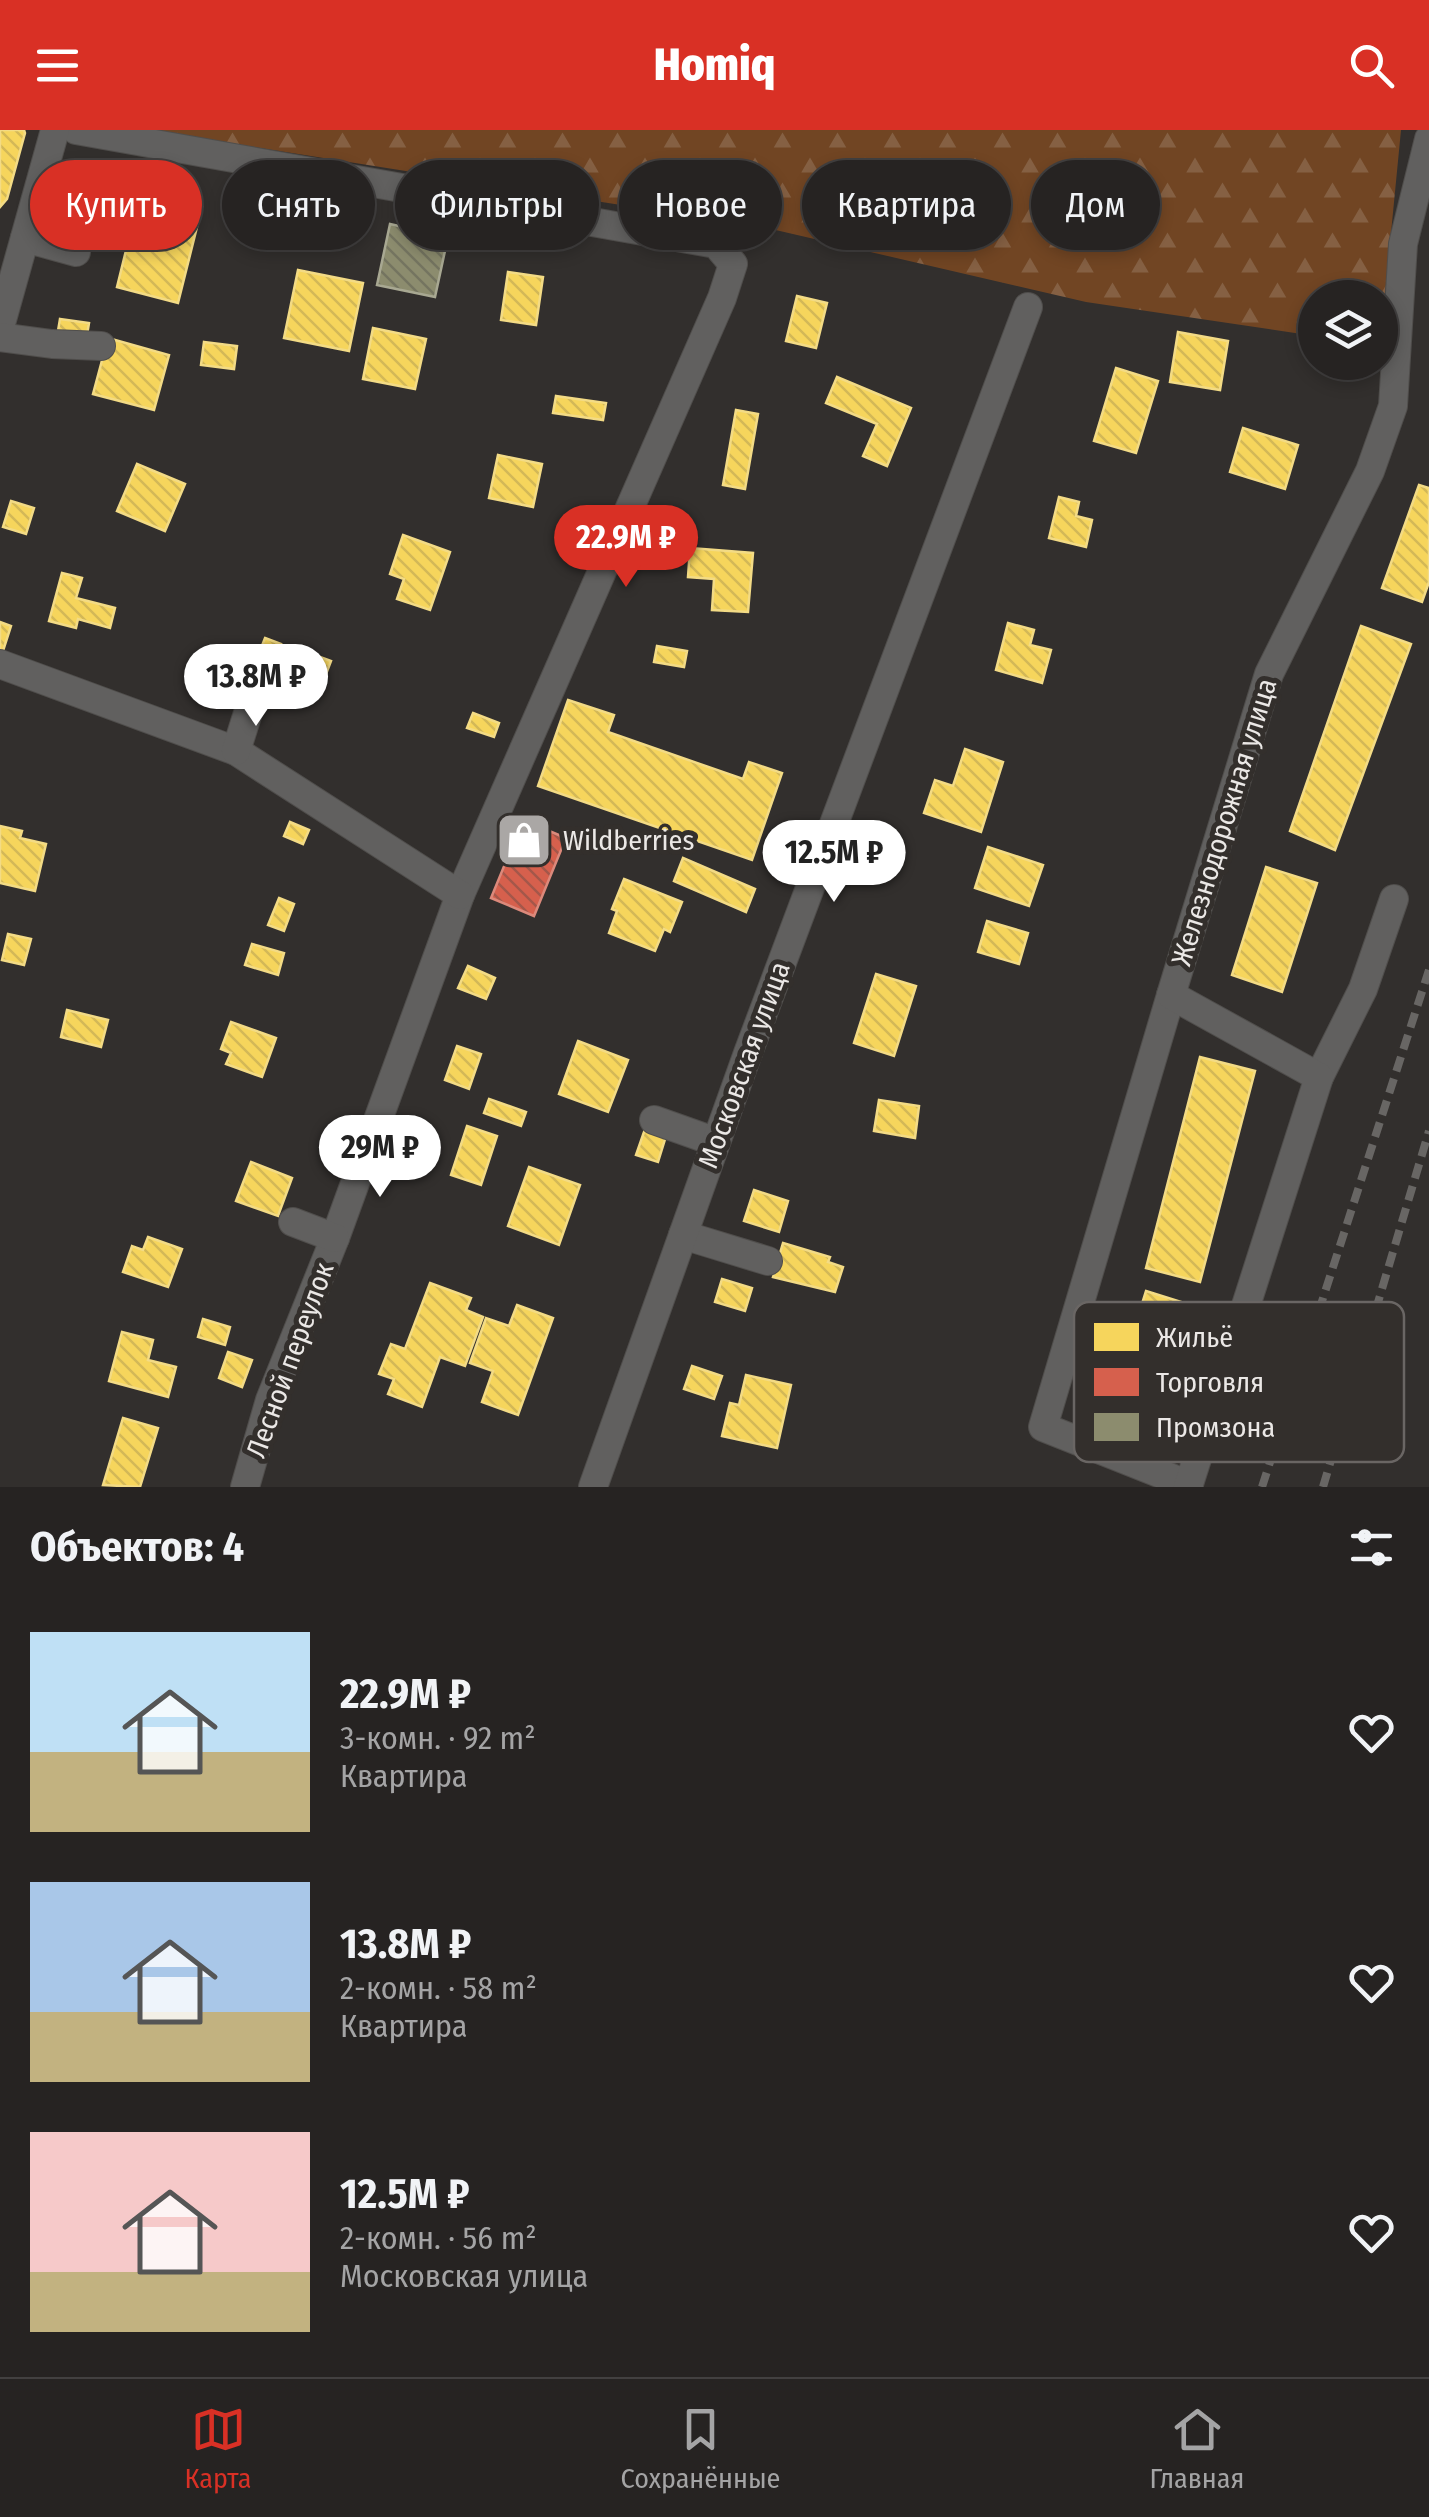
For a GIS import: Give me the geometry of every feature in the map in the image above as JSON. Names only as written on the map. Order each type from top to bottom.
[{"type":"street","points":[[0,328],[55,130]]},
{"type":"street","name":"Лесной переулок","points":[[76,130],[716,244],[733,264],[722,298],[460,895],[335,1238],[270,1400],[245,1487]]},
{"type":"street","name":"Железнодорожная улица","points":[[1320,1077],[1171,995],[1269,674],[1370,471],[1393,406],[1403,244],[1429,139]]},
{"type":"street","points":[[25,238],[76,252]]},
{"type":"street","name":"Московская улица","points":[[593,1487],[716,1142],[1028,307]]},
{"type":"street","points":[[0,337],[100,346]]},
{"type":"street","points":[[0,664],[236,751],[460,895]]},
{"type":"street","points":[[236,751],[252,700]]},
{"type":"street","points":[[1248,1302],[1320,1077],[1362,988],[1394,899]]},
{"type":"street","points":[[1079,1302],[1171,995]]},
{"type":"street","points":[[654,1120],[716,1142]]},
{"type":"street","points":[[292,1222],[335,1238]]},
{"type":"street","points":[[683,1235],[768,1262]]},
{"type":"street","points":[[1074,1320],[1042,1427],[1074,1440]]},
{"type":"street","points":[[1129,1462],[1189,1486],[1197,1462]]},
{"type":"green space","points":[[146,130],[1401,130],[1386,280],[1298,280],[1298,333],[1086,302],[862,250],[1011,250],[1011,160],[802,160],[802,236],[782,231],[782,160],[619,160],[619,205],[599,201],[599,160],[395,160],[395,169],[375,166],[375,160],[336,160]]},
{"type":"building: Жильё","points":[[0,130],[25,133],[7,199],[0,207]]},
{"type":"building: Жильё","points":[[126,250],[191,250],[178,303],[117,287]]},
{"type":"building: Жильё","points":[[298,270],[363,283],[349,351],[284,338]]},
{"type":"building: Жильё","points":[[508,272],[543,277],[536,325],[501,320]]},
{"type":"building: Жильё","points":[[797,296],[827,303],[816,348],[786,341]]},
{"type":"building: Жильё","points":[[60,319],[89,323],[86,341],[57,337]]},
{"type":"building: Жильё","points":[[373,328],[426,339],[415,389],[363,379]]},
{"type":"building: Жильё","points":[[1178,332],[1228,341],[1220,390],[1170,382]]},
{"type":"building: Жильё","points":[[108,338],[169,355],[154,410],[93,394]]},
{"type":"building: Жильё","points":[[204,342],[237,346],[234,369],[201,365]]},
{"type":"building: Жильё","points":[[1116,368],[1158,381],[1136,453],[1094,441]]},
{"type":"building: Жильё","points":[[837,377],[911,408],[887,466],[863,456],[877,424],[826,403]]},
{"type":"building: Жильё","points":[[556,396],[606,403],[603,420],[553,413]]},
{"type":"building: Жильё","points":[[736,410],[758,414],[745,489],[723,485]]},
{"type":"building: Жильё","points":[[1243,428],[1298,445],[1285,489],[1230,472]]},
{"type":"building: Жильё","points":[[498,455],[542,464],[533,507],[489,498]]},
{"type":"building: Жильё","points":[[137,464],[185,484],[165,531],[117,511]]},
{"type":"building: Жильё","points":[[1419,485],[1429,488],[1429,582],[1422,602],[1382,588]]},
{"type":"building: Жильё","points":[[1059,497],[1079,502],[1076,516],[1092,520],[1086,547],[1049,538]]},
{"type":"building: Жильё","points":[[11,501],[34,508],[26,534],[3,527]]},
{"type":"building: Жильё","points":[[403,535],[450,552],[430,610],[397,599],[404,579],[390,574]]},
{"type":"building: Жильё","points":[[690,548],[753,553],[748,612],[712,610],[714,579],[688,577]]},
{"type":"building: Жильё","points":[[62,573],[82,578],[76,598],[115,608],[110,628],[78,619],[76,628],[49,621]]},
{"type":"building: Жильё","points":[[0,622],[11,626],[3,651],[0,650]]},
{"type":"building: Жильё","points":[[1008,623],[1034,630],[1030,645],[1051,650],[1042,683],[996,670]]},
{"type":"building: Жильё","points":[[1361,626],[1411,644],[1335,850],[1290,831]]},
{"type":"building: Жильё","points":[[265,638],[281,644],[266,683],[250,676]]},
{"type":"building: Жильё","points":[[657,646],[687,651],[684,667],[654,662]]},
{"type":"building: Жильё","points":[[293,647],[331,661],[317,698],[280,684]]},
{"type":"building: Жильё","points":[[568,700],[614,715],[608,732],[743,779],[749,762],[782,773],[752,860],[538,786]]},
{"type":"building: Жильё","points":[[473,713],[499,723],[494,737],[467,728]]},
{"type":"building: Жильё","points":[[965,749],[1003,762],[981,832],[924,813],[935,780],[953,786]]},
{"type":"building: Жильё","points":[[290,822],[309,830],[303,844],[284,836]]},
{"type":"building: Жильё","points":[[0,826],[22,831],[20,838],[46,844],[35,891],[0,883]]},
{"type":"building: Жильё","points":[[988,847],[1043,865],[1029,906],[975,888]]},
{"type":"building: Жильё","points":[[683,858],[755,889],[746,912],[674,881]]},
{"type":"building: Жильё","points":[[1266,867],[1317,883],[1282,992],[1232,975]]},
{"type":"building: Жильё","points":[[624,879],[682,902],[670,932],[664,929],[655,951],[609,933],[617,911],[612,909]]},
{"type":"building: Жильё","points":[[279,898],[294,904],[284,931],[268,925]]},
{"type":"building: Жильё","points":[[987,921],[1028,933],[1019,964],[978,952]]},
{"type":"building: Жильё","points":[[8,934],[31,939],[24,965],[2,960]]},
{"type":"building: Жильё","points":[[252,944],[284,953],[278,975],[245,965]]},
{"type":"building: Жильё","points":[[468,966],[495,978],[486,999],[458,988]]},
{"type":"building: Жильё","points":[[876,974],[916,986],[894,1056],[854,1043]]},
{"type":"building: Жильё","points":[[67,1010],[108,1020],[101,1047],[61,1037]]},
{"type":"building: Жильё","points":[[231,1022],[276,1038],[262,1077],[226,1064],[231,1053],[221,1049]]},
{"type":"building: Жильё","points":[[578,1041],[628,1060],[608,1112],[559,1094]]},
{"type":"building: Жильё","points":[[457,1046],[481,1054],[469,1089],[445,1080]]},
{"type":"building: Жильё","points":[[1200,1057],[1255,1071],[1200,1282],[1146,1268]]},
{"type":"building: Жильё","points":[[489,1099],[526,1112],[521,1126],[484,1113]]},
{"type":"building: Жильё","points":[[879,1100],[919,1106],[915,1138],[874,1131]]},
{"type":"building: Жильё","points":[[467,1126],[497,1136],[481,1185],[451,1175]]},
{"type":"building: Жильё","points":[[645,1129],[666,1136],[658,1162],[636,1155]]},
{"type":"building: Жильё","points":[[251,1162],[292,1178],[278,1216],[236,1201]]},
{"type":"building: Жильё","points":[[529,1167],[580,1185],[559,1245],[508,1226]]},
{"type":"building: Жильё","points":[[754,1190],[788,1201],[779,1232],[744,1221]]},
{"type":"building: Жильё","points":[[148,1237],[182,1249],[168,1287],[123,1272],[132,1246],[143,1250]]},
{"type":"building: Жильё","points":[[783,1243],[830,1257],[828,1262],[843,1267],[835,1292],[773,1277]]},
{"type":"building: Жильё","points":[[722,1279],[752,1288],[745,1311],[715,1302]]},
{"type":"building: Жильё","points":[[430,1283],[471,1298],[466,1310],[483,1317],[465,1366],[440,1357],[422,1407],[388,1394],[394,1379],[379,1374],[391,1344],[405,1349]]},
{"type":"building: Жильё","points":[[1146,1291],[1181,1302],[1143,1302]]},
{"type":"building: Жильё","points":[[517,1305],[553,1318],[518,1415],[482,1402],[493,1371],[470,1363],[486,1318],[509,1326]]},
{"type":"building: Жильё","points":[[203,1319],[230,1327],[225,1345],[198,1337]]},
{"type":"building: Жильё","points":[[122,1332],[153,1340],[148,1360],[176,1367],[168,1397],[109,1381]]},
{"type":"building: Жильё","points":[[228,1352],[252,1360],[242,1387],[219,1378]]},
{"type":"building: Жильё","points":[[692,1366],[722,1376],[714,1399],[684,1389]]},
{"type":"building: Жильё","points":[[746,1375],[791,1385],[777,1448],[722,1436],[730,1403],[739,1405]]},
{"type":"building: Жильё","points":[[123,1418],[158,1428],[140,1487],[103,1485]]},
{"type":"building: Торговля","points":[[523,820],[566,838],[534,916],[491,898]]},
{"type":"building: Промзона","points":[[390,224],[395,225],[395,250],[445,250],[435,297],[377,285]]},
{"type":"railway","points":[[1322,1302],[1429,970]]},
{"type":"railway","points":[[1378,1302],[1429,1131]]},
{"type":"railway","points":[[1262,1487],[1270,1462]]},
{"type":"railway","points":[[1323,1487],[1330,1462]]},
{"type":"place","name":"Wildberries","points":[[524,840]]}]
